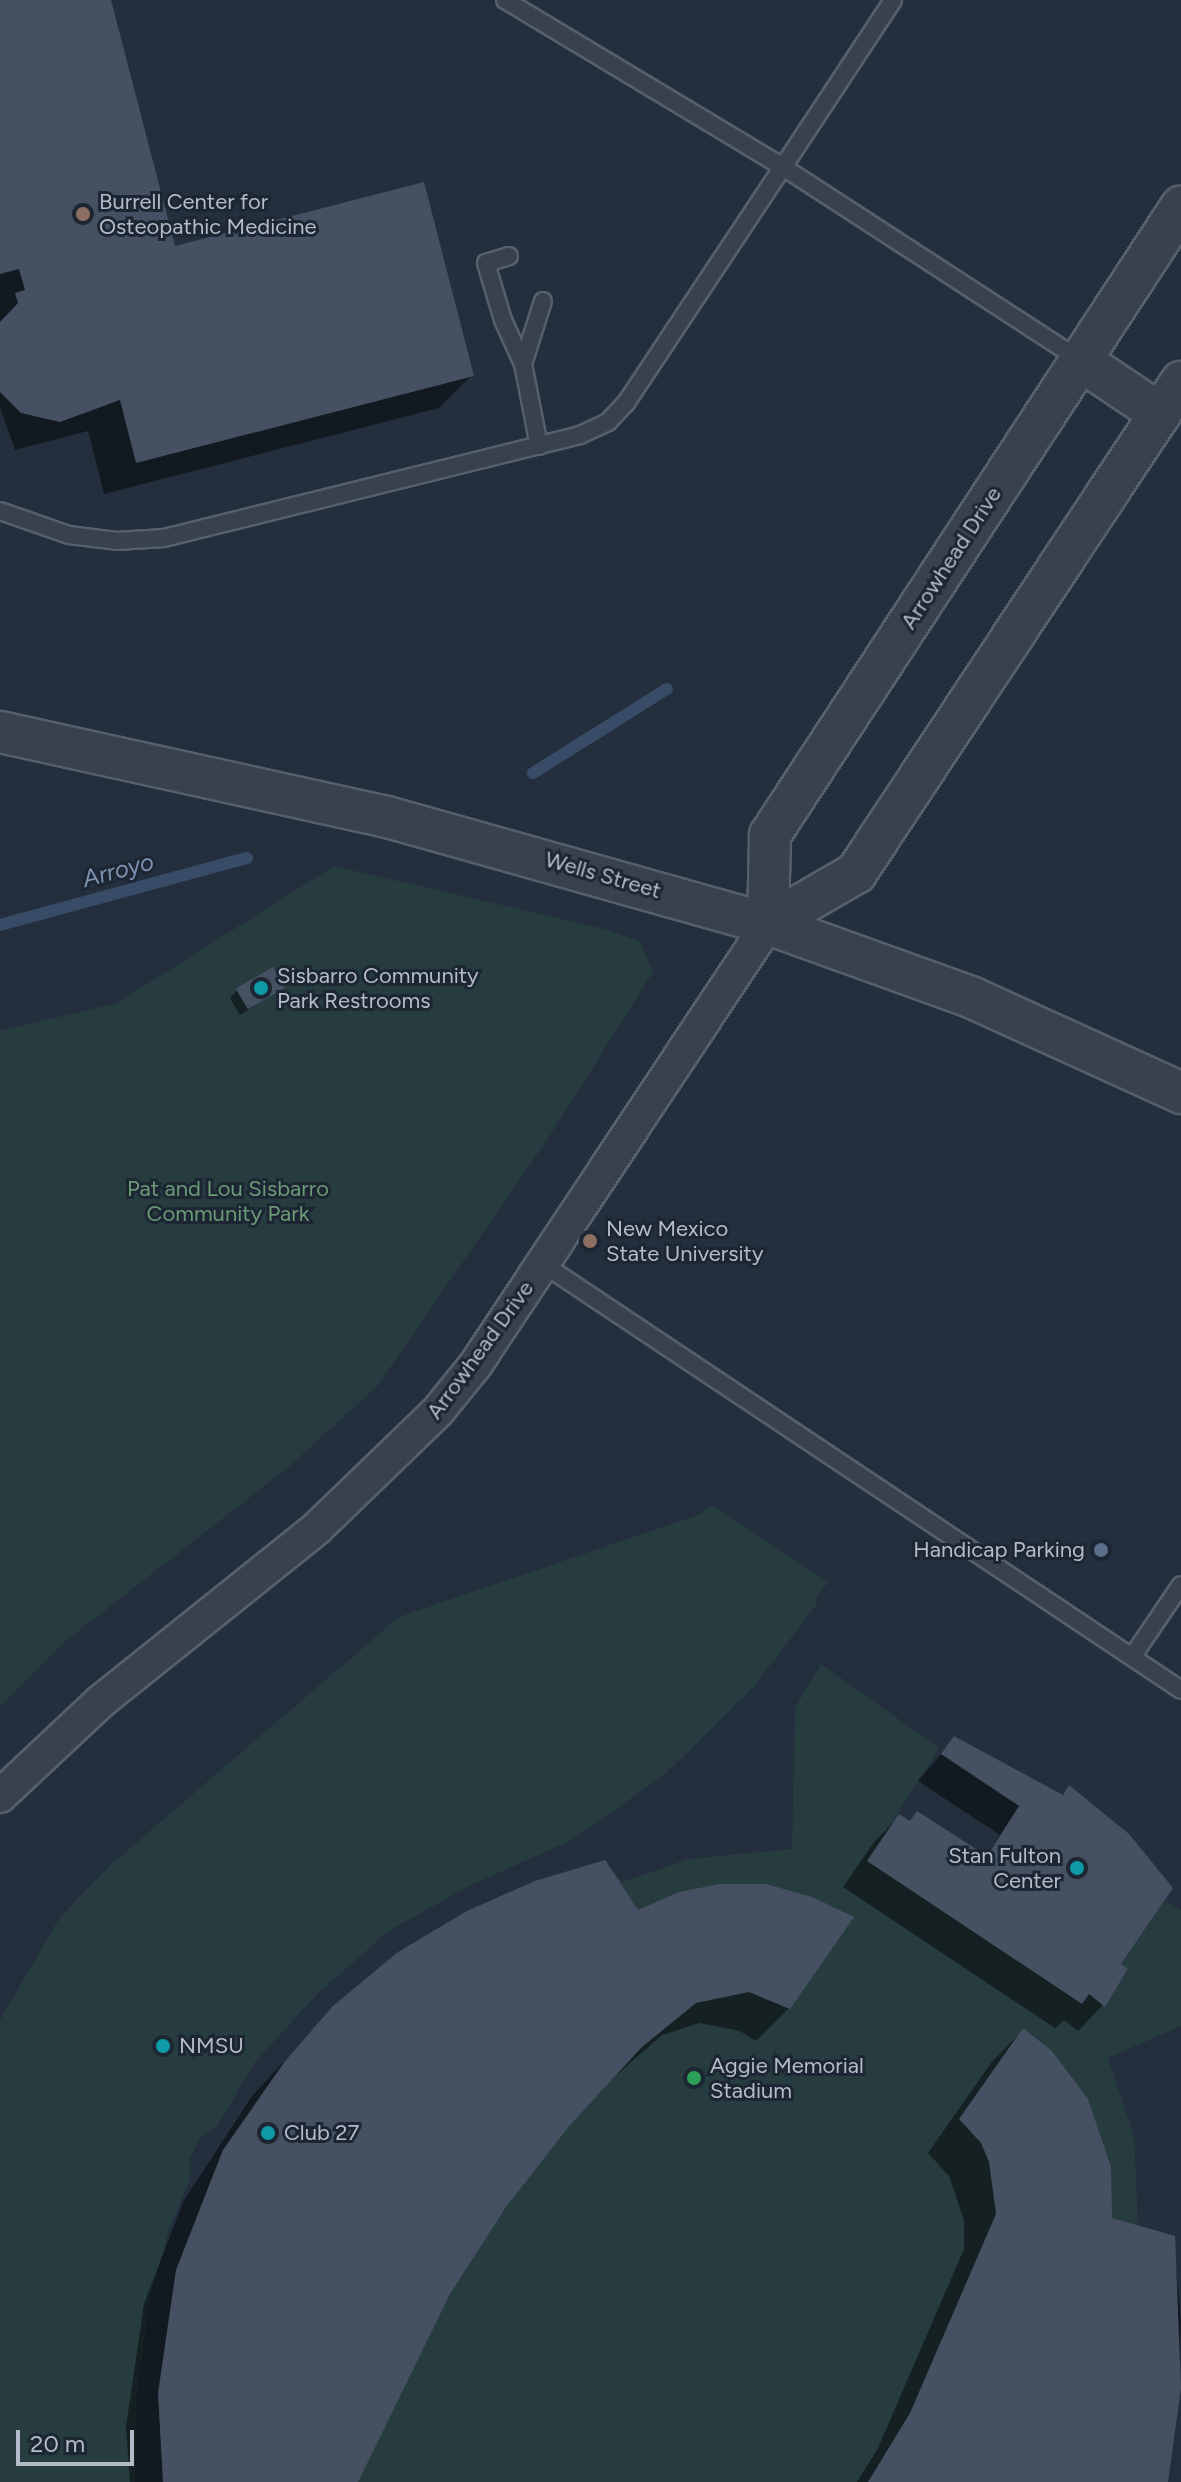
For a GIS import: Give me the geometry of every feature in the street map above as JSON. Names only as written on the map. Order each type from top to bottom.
[{"type":"street","name":"Arrowhead Drive","points":[[768,924],[770,835],[1181,207]]},
{"type":"street","points":[[1080,360],[1170,398]]},
{"type":"street","name":"Arrowhead Drive","points":[[0,1796],[100,1702],[317,1528],[402,1450],[476,1364],[768,924],[856,873],[1170,398]]},
{"type":"street","name":"Wells Street","points":[[0,732],[387,817],[768,924],[973,998],[1181,1093]]},
{"type":"lane","points":[[505,0],[783,167],[1080,360]]},
{"type":"lane","points":[[0,511],[69,535],[117,541],[164,538],[539,446],[608,422],[626,403],[893,0]]},
{"type":"lane","points":[[509,256],[486,263],[503,320],[523,364],[539,446]]},
{"type":"lane","points":[[523,364],[543,301]]},
{"type":"lane","points":[[543,1264],[1181,1690]]},
{"type":"lane","points":[[1132,1657],[1181,1585]]},
{"type":"green space","name":"Pat and Lou Sisbarro Community Park","points":[[334,866],[609,930],[640,942],[653,972],[549,1137],[378,1385],[290,1466],[63,1643],[0,1706],[0,1031],[117,1003]]},
{"type":"green space","points":[[711,1505],[828,1582],[815,1600],[818,1603],[750,1691],[664,1775],[572,1840],[469,1886],[390,1930],[318,1993],[255,2062],[217,2126],[202,2135],[190,2158],[190,2180],[170,2226],[149,2302],[136,2404],[135,2482],[0,2482],[0,2020],[60,1917],[115,1861],[399,1617],[701,1514]]},
{"type":"green space","name":"Aggie Memorial Stadium","points":[[821,1664],[939,1748],[868,1861],[1082,2004],[1089,1994],[1105,2006],[1128,1970],[1121,1964],[1165,1900],[1181,1910],[1181,2026],[1108,2058],[1134,2136],[1138,2225],[1175,2236],[1181,2388],[1168,2482],[163,2482],[158,2393],[176,2270],[215,2167],[285,2061],[333,2006],[467,1911],[535,1881],[605,1860],[622,1882],[689,1859],[792,1849],[795,1708]]},
{"type":"building","name":"Burrell Center for Osteopathic Medicine","points":[[0,0],[111,0],[175,246],[424,182],[474,376],[136,463],[120,400],[60,422],[21,413],[0,392],[0,322],[18,303],[15,293],[25,290],[19,269],[0,274]]},
{"type":"building","name":"Sisbarro Community Park Restrooms","points":[[273,967],[285,988],[248,1009],[236,988]]},
{"type":"building","name":"Stan Fulton Center","points":[[954,1736],[1063,1795],[1069,1785],[1129,1834],[1173,1888],[1121,1964],[1128,1969],[1105,2007],[1089,1994],[1082,2004],[867,1861],[899,1814],[910,1821],[917,1811],[987,1856],[1019,1806],[941,1754]]},
{"type":"building","points":[[605,1860],[638,1910],[679,1892],[720,1884],[766,1884],[812,1897],[854,1917],[790,2009],[749,1992],[696,2003],[642,2047],[570,2125],[506,2207],[450,2294],[358,2482],[163,2482],[158,2393],[176,2270],[223,2150],[285,2061],[333,2006],[398,1952],[467,1911],[535,1881]]},
{"type":"building","points":[[1023,2028],[1052,2051],[1088,2099],[1111,2167],[1112,2218],[1175,2236],[1181,2388],[1168,2482],[868,2482],[910,2413],[996,2214],[989,2162],[981,2143],[959,2119]]},
{"type":"waterway","name":"Arroyo","points":[[533,773],[667,689]]},
{"type":"waterway","name":"Arroyo","points":[[0,925],[247,858]]},
{"type":"place","name":"Burrell Center for Osteopathic Medicine","points":[[83,214]]},
{"type":"place","name":"Sisbarro Community Park Restrooms","points":[[261,988]]},
{"type":"place","name":"New Mexico State University","points":[[590,1241]]},
{"type":"place","name":"Handicap Parking","points":[[1101,1550]]},
{"type":"place","name":"Stan Fulton Center","points":[[1077,1868]]},
{"type":"place","name":"NMSU","points":[[163,2046]]},
{"type":"place","name":"Aggie Memorial Stadium","points":[[694,2078]]},
{"type":"place","name":"Club 27","points":[[268,2133]]}]
